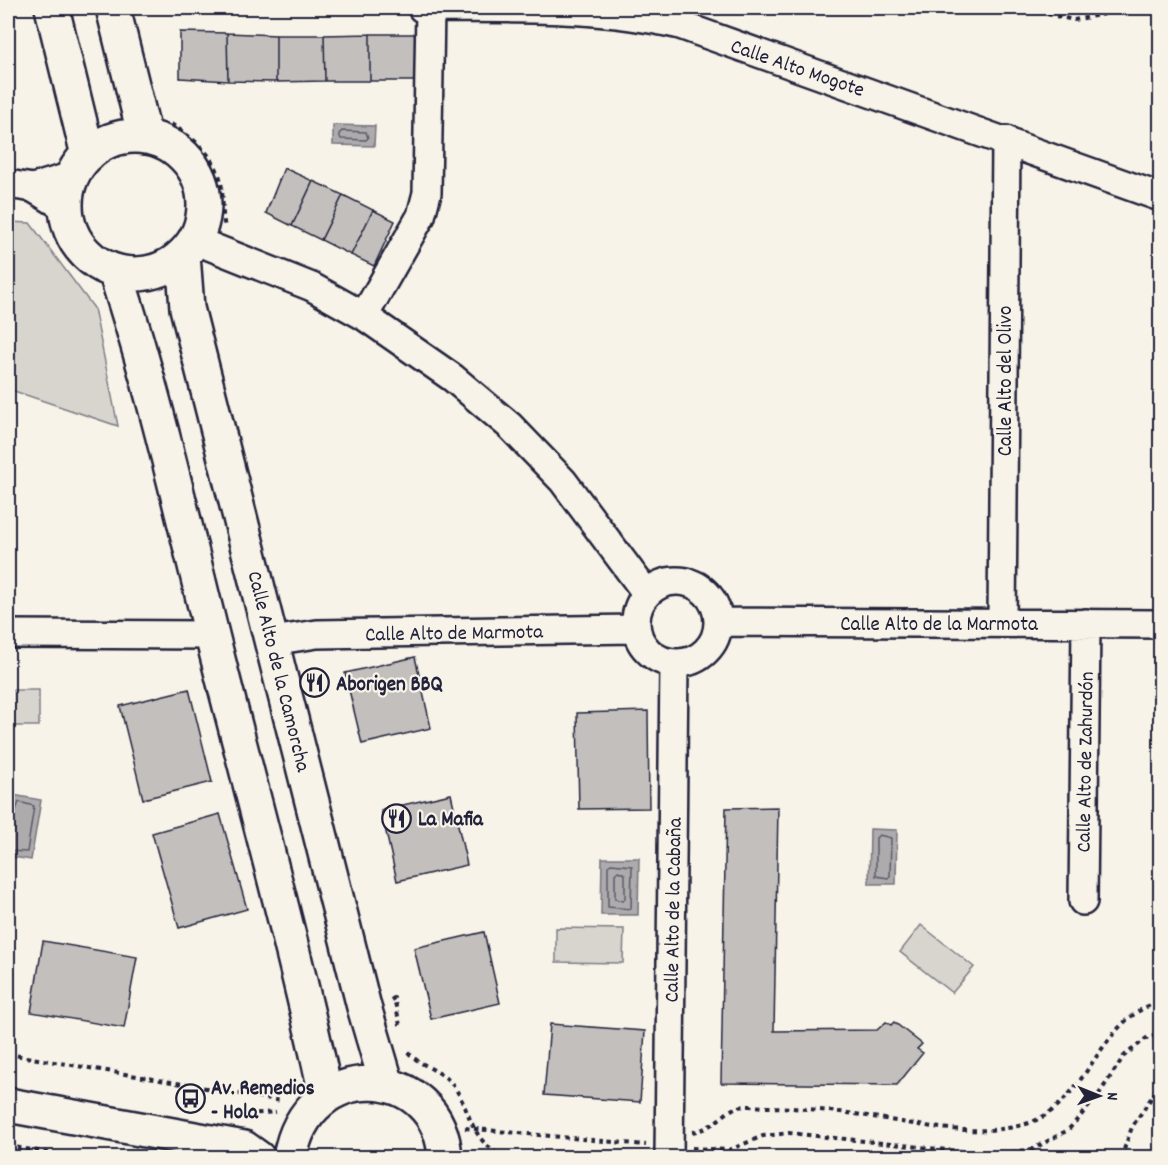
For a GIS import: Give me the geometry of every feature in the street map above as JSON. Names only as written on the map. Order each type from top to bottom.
[{"type":"street","points":[[20,186],[80,166],[115,139],[145,137],[176,150],[197,175],[202,191],[203,208],[188,247],[168,266],[151,272],[133,274],[115,272],[96,262],[81,248],[68,222],[66,208],[80,166],[52,8]]},
{"type":"street","points":[[112,8],[145,137]]},
{"type":"street","name":"Calle Alto Mogote","points":[[422,8],[614,13],[648,17],[680,25],[1161,197]]},
{"type":"street","points":[[364,316],[421,216],[428,193],[430,8]]},
{"type":"street","name":"Calle Alto del Olivo","points":[[1002,622],[1006,140]]},
{"type":"street","points":[[20,186],[66,208]]},
{"type":"street","points":[[188,247],[312,287],[364,316],[453,378],[510,426],[563,481],[647,594]]},
{"type":"street","name":"Calle Alto de la Camorcha","points":[[188,247],[187,308],[364,1007],[387,1085]]},
{"type":"street","points":[[115,272],[132,324],[212,635],[310,1022],[326,1095]]},
{"type":"street","points":[[676,581],[697,586],[712,601],[718,622],[716,635],[709,647],[687,662],[663,661],[645,649],[636,629],[636,617],[647,594],[665,583],[676,581]]},
{"type":"street","name":"Calle Alto de la Marmota","points":[[718,622],[1161,624]]},
{"type":"street","name":"Calle Alto de Zahurdón","points":[[1083,901],[1086,623]]},
{"type":"street","name":"Calle Alto de Marmota","points":[[272,640],[317,634],[636,629]]},
{"type":"street","points":[[8,634],[212,635]]},
{"type":"street","name":"Calle Alto de la Cabaña","points":[[674,663],[675,1151]]},
{"type":"street","points":[[8,1105],[251,1153],[292,1146],[307,1112],[326,1095],[345,1086],[366,1083],[387,1085],[418,1101],[430,1114],[439,1130],[445,1158]]},
{"type":"path","points":[[1021,8],[1074,20],[1136,8]]},
{"type":"path","points":[[383,1003],[394,998],[401,1029]]},
{"type":"path","points":[[675,1151],[686,1133],[704,1130],[736,1107],[846,1113],[923,1125],[996,1131],[1031,1122],[1059,1105],[1089,1069],[1113,1032],[1150,1005],[1161,1002]]},
{"type":"path","points":[[462,1121],[465,1128],[675,1151],[729,1150],[763,1136],[789,1133],[995,1155],[1033,1149],[1068,1130],[1098,1096],[1124,1056],[1148,1037],[1161,1035]]},
{"type":"path","points":[[406,1046],[408,1055],[452,1083],[466,1106],[483,1145],[495,1151]]},
{"type":"path","points":[[8,1054],[282,1101],[276,1113],[248,1114]]},
{"type":"path","points":[[1121,1158],[1132,1127],[1161,1085]]},
{"type":"path","points":[[8,1146],[78,1158]]},
{"type":"shaded area","points":[[8,222],[30,223],[94,308],[118,426],[8,389]]},
{"type":"shaded area","points":[[8,690],[39,690],[39,726],[8,726]]},
{"type":"shaded area","points":[[921,925],[974,967],[952,993],[900,952]]},
{"type":"shaded area","points":[[556,928],[624,929],[623,963],[556,962]]},
{"type":"water","points":[[333,125],[375,126],[374,146],[333,145]]},
{"type":"water","points":[[13,795],[41,800],[31,860],[8,856],[8,827]]},
{"type":"water","points":[[870,829],[897,830],[896,884],[869,884]]},
{"type":"water","points":[[602,858],[639,858],[638,915],[601,915]]},
{"type":"building","points":[[180,32],[227,33],[228,81],[180,78]]},
{"type":"building","points":[[227,33],[276,35],[276,82],[228,81]]},
{"type":"building","points":[[370,34],[420,34],[420,81],[370,81]]},
{"type":"building","points":[[370,34],[370,81],[325,81],[324,35]]},
{"type":"building","points":[[276,35],[324,35],[325,81],[276,82]]},
{"type":"building","points":[[284,168],[313,181],[292,226],[266,213]]},
{"type":"building","points":[[313,181],[343,195],[321,240],[292,226]]},
{"type":"building","points":[[343,195],[373,210],[351,255],[321,240]]},
{"type":"building","points":[[373,210],[395,221],[374,266],[351,255]]},
{"type":"building","points":[[415,657],[431,728],[362,744],[345,673]]},
{"type":"building","points":[[189,689],[212,782],[143,799],[120,706]]},
{"type":"building","points":[[648,711],[649,808],[579,809],[577,713]]},
{"type":"building","points":[[451,794],[467,865],[397,881],[381,810]]},
{"type":"building","points":[[778,807],[774,1031],[877,1030],[886,1022],[891,1025],[894,1022],[922,1044],[917,1049],[923,1053],[897,1085],[721,1083],[726,808]]},
{"type":"building","points":[[220,814],[247,909],[179,928],[152,833]]},
{"type":"building","points":[[484,932],[500,1003],[431,1019],[414,948]]},
{"type":"building","points":[[43,941],[137,957],[124,1028],[31,1012]]},
{"type":"building","points":[[550,1024],[645,1031],[640,1102],[544,1095]]},
{"type":"place","name":"Aborigen BBQ","points":[[315,683]]},
{"type":"place","name":"La Mafia","points":[[397,818]]},
{"type":"place","name":"Av. Remedios - Hola","points":[[190,1099]]}]
